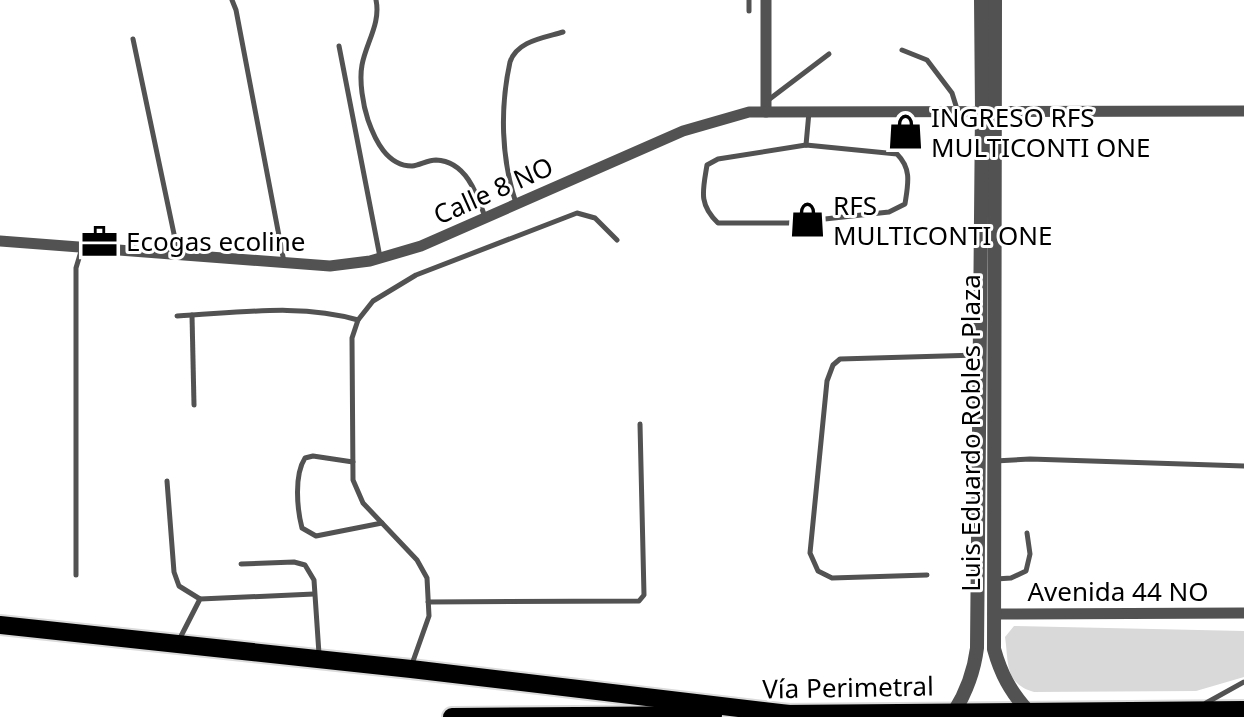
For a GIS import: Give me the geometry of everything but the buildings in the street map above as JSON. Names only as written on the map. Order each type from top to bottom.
[{"type":"highway","points":[[0,625],[789,714]]},
{"type":"highway","name":"Vía Perimetral","points":[[452,717],[1244,710]]},
{"type":"street","points":[[766,0],[766,107]]},
{"type":"street","name":"Luis Eduardo Robles Plaza","points":[[981,0],[988,110]]},
{"type":"street","name":"Luis Eduardo Robles Plaza","points":[[954,712],[967,690],[977,648],[987,355],[988,110],[995,0]]},
{"type":"street","name":"Calle 8 NO","points":[[0,241],[330,266],[380,258],[421,246],[683,131],[766,107],[809,111],[1244,111]]},
{"type":"street","name":"Luis Eduardo Robles Plaza","points":[[987,355],[994,461],[994,649],[1001,673],[1028,711]]},
{"type":"street","name":"Avenida 44 NO","points":[[993,614],[1244,613]]},
{"type":"lane","points":[[232,0],[284,262]]},
{"type":"lane","points":[[376,0],[375,27],[361,68],[368,119],[383,152],[392,161],[411,166],[435,160],[464,173],[476,192],[485,218]]},
{"type":"lane","points":[[749,0],[749,11]]},
{"type":"lane","points":[[516,204],[502,129],[510,62],[514,52],[522,45],[563,32]]},
{"type":"lane","points":[[133,39],[178,254]]},
{"type":"lane","points":[[339,46],[380,258]]},
{"type":"lane","points":[[902,50],[927,60],[952,93],[957,110]]},
{"type":"lane","points":[[766,107],[829,54]]},
{"type":"lane","points":[[806,145],[809,111]]},
{"type":"lane","points":[[806,145],[897,154],[907,164],[905,204],[889,212],[788,223],[718,223],[707,212],[702,197],[707,165],[718,159],[806,145]]},
{"type":"lane","points":[[411,669],[429,616],[427,578],[417,560],[363,503],[353,480],[352,338],[358,320],[373,301],[416,275],[577,213],[595,218],[617,240]]},
{"type":"lane","points":[[76,575],[76,268],[82,247]]},
{"type":"lane","points":[[177,316],[294,310],[333,312],[358,320]]},
{"type":"lane","points":[[192,315],[194,405]]},
{"type":"lane","points":[[927,575],[832,578],[818,571],[810,553],[827,381],[833,365],[840,359],[987,355]]},
{"type":"lane","points":[[428,602],[639,601],[644,595],[640,424]]},
{"type":"lane","points":[[353,462],[313,456],[305,458],[300,466],[299,515],[302,528],[316,536],[382,523]]},
{"type":"lane","points":[[994,461],[1244,466]]},
{"type":"lane","points":[[167,481],[174,572],[179,586],[200,599],[314,594]]},
{"type":"lane","points":[[993,579],[1011,578],[1026,571],[1030,554],[1027,533]]},
{"type":"lane","points":[[241,564],[294,562],[305,565],[314,580],[319,659]]},
{"type":"lane","points":[[177,643],[200,599]]},
{"type":"lane","points":[[1194,710],[1244,682]]},
{"type":"shaded area","points":[[1014,626],[1244,631],[1244,677],[1196,691],[1034,692],[1017,683],[1010,671],[1005,637]]},
{"type":"place","name":"INGRESO RFS MULTICONTI ONE","points":[[905,132]]},
{"type":"place","name":"RFS MULTICONTI ONE","points":[[807,220]]},
{"type":"place","name":"Ecogas ecoline","points":[[100,241]]}]
